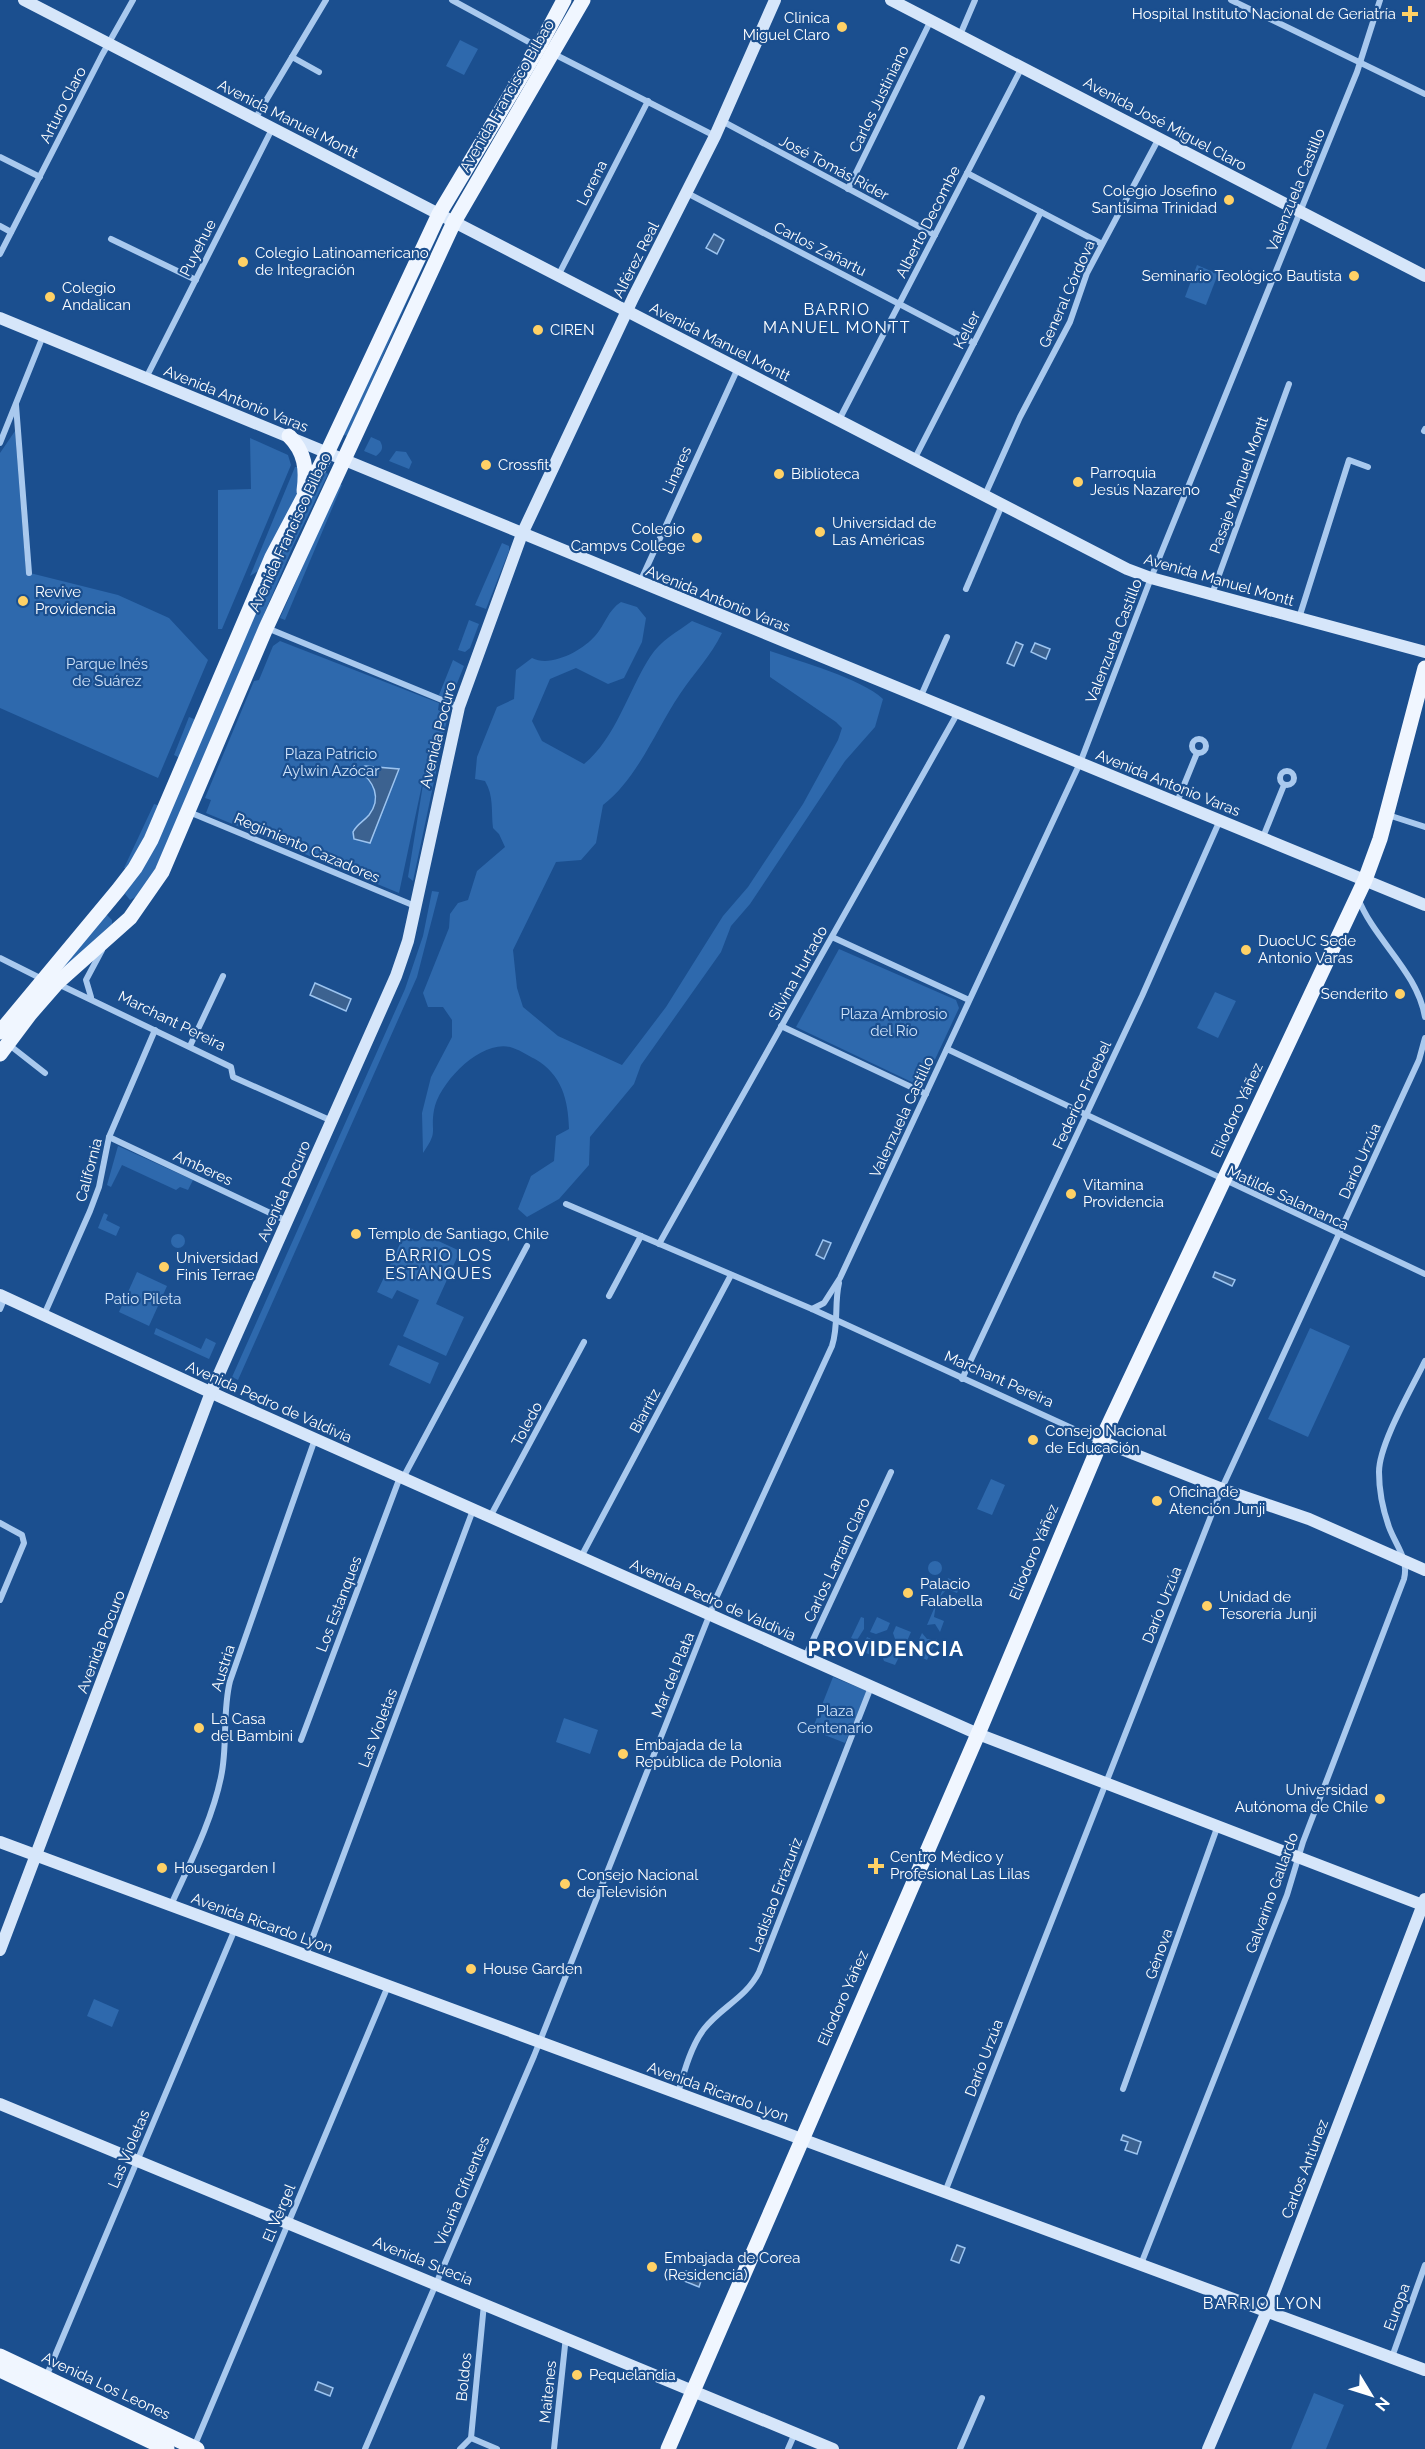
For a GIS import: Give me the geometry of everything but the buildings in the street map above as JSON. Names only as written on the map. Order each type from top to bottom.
[{"type":"main road","name":"Avenida Manuel Montt","points":[[24,0],[1002,504],[1151,578],[1425,652]]},
{"type":"main road","name":"Avenida Francisco Bilbao","points":[[2,1043],[135,868],[155,832],[272,557],[327,453],[439,214],[539,47],[564,0]]},
{"type":"main road","name":"Avenida Francisco Bilbao","points":[[50,981],[107,940],[139,906],[162,872],[266,628],[454,222],[554,54],[583,0]]},
{"type":"main road","name":"Alférez Real","points":[[522,534],[627,311],[715,136],[775,0]]},
{"type":"main road","name":"Avenida José Miguel Claro","points":[[891,0],[1160,137],[1425,276]]},
{"type":"main road","name":"Avenida Antonio Varas","points":[[0,318],[1425,905]]},
{"type":"main road","points":[[288,436],[300,449],[304,460],[302,500]]},
{"type":"main road","name":"Avenida Pocuro","points":[[0,1950],[211,1392],[396,976],[415,906],[459,707],[522,534]]},
{"type":"main road","name":"Eliodoro Yáñez","points":[[668,2449],[978,1734],[1101,1441],[1358,897],[1387,814],[1425,668]]},
{"type":"main road","points":[[118,890],[126,902],[139,906]]},
{"type":"main road","points":[[102,910],[113,915],[119,928]]},
{"type":"main road","name":"Avenida Pedro de Valdivia","points":[[2,1300],[44,1315],[401,1478],[710,1613],[805,1658],[978,1734],[1296,1859],[1424,1903]]},
{"type":"main road","name":"Marchant Pereira","points":[[1101,1441],[1310,1519],[1425,1570]]},
{"type":"main road","name":"Avenida Ricardo Lyon","points":[[0,1842],[1425,2370]]},
{"type":"main road","name":"Carlos Antúnez","points":[[1208,2449],[1267,2311],[1424,1903]]},
{"type":"main road","name":"Avenida Suecia","points":[[0,2104],[484,2302],[833,2449]]},
{"type":"main road","name":"Avenida Los Leones","points":[[0,2356],[195,2448]]},
{"type":"main road","name":"Avenida Los Leones","points":[[0,2370],[166,2449]]},
{"type":"street","name":"Arturo Claro","points":[[0,254],[133,0]]},
{"type":"street","points":[[255,120],[326,0]]},
{"type":"street","points":[[452,0],[539,47]]},
{"type":"street","points":[[960,35],[975,0]]},
{"type":"street","points":[[1231,0],[1425,94]]},
{"type":"street","name":"Valenzuela Castillo","points":[[812,1309],[824,1303],[840,1278],[1080,763],[1151,578],[1360,63],[1374,25],[1380,0]]},
{"type":"street","name":"Carlos Justiniano","points":[[848,189],[931,20]]},
{"type":"street","points":[[554,54],[715,136]]},
{"type":"street","points":[[292,57],[319,72]]},
{"type":"street","name":"Alberto Decombe","points":[[839,420],[1022,66]]},
{"type":"street","name":"Lorena","points":[[558,276],[648,101]]},
{"type":"street","name":"José Tomás Rider","points":[[722,121],[935,235]]},
{"type":"street","name":"Puyehue","points":[[146,379],[272,129]]},
{"type":"street","name":"General Córdova","points":[[985,495],[1020,417],[1070,322],[1083,281],[1160,137]]},
{"type":"street","points":[[0,157],[40,177]]},
{"type":"street","points":[[967,173],[1102,244]]},
{"type":"street","name":"Carlos Zañartu","points":[[687,193],[974,343]]},
{"type":"street","name":"Keller","points":[[915,458],[1041,212]]},
{"type":"street","points":[[0,226],[11,232]]},
{"type":"street","points":[[111,239],[195,280]]},
{"type":"street","points":[[0,443],[43,336]]},
{"type":"street","name":"Linares","points":[[640,583],[738,368]]},
{"type":"street","name":"Pasaje Manuel Montt","points":[[1212,595],[1288,384]]},
{"type":"street","points":[[16,405],[29,573]]},
{"type":"street","points":[[1299,618],[1349,460],[1368,467]]},
{"type":"street","points":[[966,589],[1002,504]]},
{"type":"street","points":[[266,628],[459,707]]},
{"type":"street","points":[[920,698],[947,637]]},
{"type":"street","name":"Silvina Hurtado","points":[[659,1244],[957,714]]},
{"type":"street","points":[[1176,802],[1197,753]]},
{"type":"street","points":[[1263,837],[1284,785]]},
{"type":"street","name":"Regimiento Cazadores","points":[[189,812],[415,906]]},
{"type":"street","points":[[1387,814],[1425,827]]},
{"type":"street","name":"Federico Froebel","points":[[962,1379],[1220,820]]},
{"type":"street","points":[[1358,897],[1365,913],[1416,990],[1425,1017]]},
{"type":"street","points":[[832,936],[969,1000]]},
{"type":"street","points":[[91,998],[86,989],[87,976],[107,940]]},
{"type":"street","name":"Marchant Pereira","points":[[0,957],[91,998],[231,1067],[233,1077],[332,1121]]},
{"type":"street","points":[[190,1046],[224,976]]},
{"type":"street","points":[[781,1026],[926,1094]]},
{"type":"street","name":"California","points":[[44,1315],[90,1211],[99,1187],[109,1137],[155,1030]]},
{"type":"street","name":"Darío Urzúa","points":[[945,2192],[1103,1785],[1222,1488],[1419,1060],[1425,1038]]},
{"type":"street","points":[[2,1043],[45,1073]]},
{"type":"street","name":"Matilde Salamanca","points":[[947,1049],[1085,1116],[1425,1274]]},
{"type":"street","name":"Amberes","points":[[109,1137],[287,1221]]},
{"type":"street","name":"Marchant Pereira","points":[[566,1204],[812,1309],[1101,1441]]},
{"type":"street","points":[[609,1296],[641,1236]]},
{"type":"street","name":"Los Estanques","points":[[301,1740],[401,1478],[527,1246]]},
{"type":"street","name":"Biarritz","points":[[581,1558],[731,1275]]},
{"type":"street","name":"Valenzuela Castillo","points":[[836,1321],[835,1307],[840,1278]]},
{"type":"street","name":"Mar del Plata","points":[[539,2042],[710,1613],[832,1346],[836,1321]]},
{"type":"street","name":"Toledo","points":[[490,1517],[585,1342]]},
{"type":"street","points":[[1406,1562],[1386,1518],[1379,1466],[1387,1441],[1425,1361]]},
{"type":"street","name":"Austria","points":[[171,1906],[217,1793],[223,1766],[225,1704],[230,1681],[315,1439]]},
{"type":"street","name":"Carlos Larraín Claro","points":[[805,1658],[891,1472]]},
{"type":"street","name":"Las Violetas","points":[[305,1955],[473,1509]]},
{"type":"street","points":[[0,1523],[22,1535],[24,1546],[0,1600]]},
{"type":"street","name":"Galvarino Gallardo","points":[[1140,2264],[1287,1895],[1296,1859],[1404,1579],[1406,1562]]},
{"type":"street","name":"Ladislao Errázuriz","points":[[678,2093],[700,2035],[711,2022],[745,1994],[759,1972],[871,1687]]},
{"type":"street","name":"Génova","points":[[1123,2089],[1217,1828]]},
{"type":"street","name":"Las Violetas","points":[[46,2377],[235,1929]]},
{"type":"street","name":"El Vergel","points":[[195,2448],[388,1986]]},
{"type":"street","name":"Vicuña Cifuentes","points":[[365,2449],[539,2042]]},
{"type":"street","name":"Europa","points":[[1392,2357],[1425,2265]]},
{"type":"street","name":"Boldos","points":[[471,2438],[484,2302]]},
{"type":"street","name":"Maitenes","points":[[554,2449],[566,2337]]},
{"type":"street","points":[[960,2449],[982,2398]]},
{"type":"street","points":[[788,2449],[795,2433]]},
{"type":"street","points":[[460,2449],[471,2438],[497,2449]]},
{"type":"green space","points":[[460,40],[478,49],[464,75],[446,66]]},
{"type":"green space","points":[[435,236],[437,237],[347,436],[342,434]]},
{"type":"green space","points":[[1197,265],[1218,274],[1206,305],[1185,297]]},
{"type":"green space","name":"Parque Inés de Suárez","points":[[15,431],[26,572],[118,595],[169,618],[208,660],[158,778],[0,708],[0,453]]},
{"type":"green space","points":[[371,437],[380,441],[382,446],[376,456],[364,451]]},
{"type":"green space","points":[[250,438],[288,455],[291,465],[222,629],[218,629],[218,490],[251,489]]},
{"type":"green space","points":[[396,451],[406,452],[412,462],[409,469],[389,461]]},
{"type":"green space","points":[[295,467],[300,467],[298,494],[261,569],[250,576]]},
{"type":"green space","points":[[322,471],[328,474],[293,546],[157,866],[136,897],[130,900],[125,894],[251,614]]},
{"type":"green space","points":[[339,484],[342,485],[285,620],[280,618]]},
{"type":"green space","points":[[502,543],[509,546],[509,551],[486,609],[475,605]]},
{"type":"green space","points":[[621,602],[637,607],[646,618],[642,642],[624,678],[608,684],[576,668],[550,679],[532,721],[542,741],[584,764],[605,741],[642,670],[659,646],[692,621],[722,633],[708,657],[671,708],[636,768],[603,805],[596,843],[581,860],[556,862],[513,950],[517,988],[523,1007],[558,1036],[622,1065],[666,1007],[723,916],[748,887],[803,804],[838,740],[842,728],[836,722],[770,677],[770,651],[845,677],[873,691],[883,699],[875,727],[845,761],[750,904],[731,926],[721,952],[641,1065],[634,1084],[590,1137],[589,1165],[559,1199],[527,1217],[518,1209],[531,1176],[554,1161],[556,1136],[569,1129],[562,1089],[552,1072],[535,1059],[510,1047],[486,1050],[452,1076],[437,1099],[432,1135],[423,1153],[422,1113],[431,1077],[452,1037],[452,1020],[443,1007],[428,1007],[423,993],[449,928],[450,914],[458,903],[468,900],[477,871],[505,847],[499,834],[493,828],[488,787],[485,781],[475,779],[477,757],[497,707],[514,699],[516,670],[532,658],[548,661],[566,656],[583,647],[595,636],[613,609]]},
{"type":"green space","points":[[469,620],[479,624],[470,648],[465,652],[458,650]]},
{"type":"green space","name":"Plaza Patricio Aylwin Azócar","points":[[280,641],[439,703],[438,710],[448,715],[413,881],[408,877],[426,766],[399,893],[206,813],[211,800],[205,798],[254,681],[259,680],[273,646]]},
{"type":"green space","points":[[453,660],[464,666],[450,701],[439,695]]},
{"type":"green space","points":[[189,717],[194,719],[194,727],[180,758],[174,755]]},
{"type":"green space","points":[[154,804],[161,806],[127,869],[124,868]]},
{"type":"green space","points":[[432,891],[439,892],[417,977],[238,1380],[232,1377],[405,989],[423,936]]},
{"type":"green space","points":[[107,915],[112,920],[112,924],[48,984],[0,1042],[102,917]]},
{"type":"green space","name":"Plaza Ambrosio del Río","points":[[839,949],[956,1000],[959,1008],[924,1083],[918,1085],[796,1027]]},
{"type":"green space","points":[[1215,992],[1236,1001],[1218,1038],[1197,1028]]},
{"type":"green space","points":[[118,1146],[193,1180],[188,1190],[180,1187],[176,1190],[122,1165],[111,1187],[107,1185]]},
{"type":"green space","points":[[104,1213],[108,1215],[106,1220],[120,1227],[116,1236],[98,1228]]},
{"type":"green space","points":[[408,1227],[460,1251],[436,1304],[464,1317],[446,1356],[403,1336],[419,1300],[397,1290],[392,1299],[377,1292]]},
{"type":"green space","points":[[175,1234],[181,1234],[185,1241],[181,1248],[175,1248],[171,1244],[171,1238]]},
{"type":"green space","name":"Patio Pileta","points":[[137,1272],[167,1286],[149,1326],[119,1312]]},
{"type":"green space","points":[[156,1328],[201,1349],[206,1338],[216,1343],[209,1359],[154,1334]]},
{"type":"green space","points":[[1310,1328],[1350,1346],[1308,1437],[1268,1419]]},
{"type":"green space","points":[[398,1345],[439,1363],[430,1384],[389,1365]]},
{"type":"green space","points":[[991,1479],[1005,1485],[992,1515],[977,1509]]},
{"type":"green space","points":[[935,1561],[940,1563],[942,1568],[940,1573],[935,1575],[930,1573],[928,1568],[930,1563]]},
{"type":"green space","points":[[948,1578],[961,1584],[957,1593],[947,1589],[939,1598]]},
{"type":"green space","points":[[936,1604],[934,1617],[944,1621],[940,1632],[935,1624],[927,1625]]},
{"type":"green space","points":[[861,1617],[864,1618],[864,1629],[857,1640],[851,1638]]},
{"type":"green space","points":[[877,1617],[890,1623],[887,1630],[876,1634],[870,1632]]},
{"type":"green space","points":[[896,1626],[911,1632],[904,1648],[897,1645],[893,1633]]},
{"type":"green space","points":[[922,1633],[927,1639],[937,1639],[927,1660],[913,1653]]},
{"type":"green space","points":[[867,1637],[873,1640],[877,1652],[871,1655],[861,1651]]},
{"type":"green space","points":[[895,1650],[901,1653],[895,1665],[884,1661],[882,1656]]},
{"type":"green space","name":"Plaza Centenario","points":[[833,1677],[867,1691],[845,1743],[812,1730]]},
{"type":"green space","points":[[564,1718],[598,1730],[590,1754],[556,1742]]},
{"type":"green space","points":[[94,1999],[119,2010],[112,2027],[87,2016]]},
{"type":"green space","points":[[1314,2393],[1344,2405],[1326,2449],[1291,2449]]},
{"type":"shaded area","points":[[714,234],[724,240],[717,254],[706,248]]},
{"type":"shaded area","points":[[1016,642],[1023,645],[1014,666],[1007,663]]},
{"type":"shaded area","points":[[1035,643],[1050,649],[1046,659],[1031,652]]},
{"type":"shaded area","points":[[365,766],[399,769],[370,843],[354,839],[353,832],[369,815],[375,802],[372,785],[358,770]]},
{"type":"shaded area","points":[[315,983],[351,999],[346,1011],[310,995]]},
{"type":"shaded area","points":[[823,1240],[831,1243],[824,1259],[816,1255]]},
{"type":"shaded area","points":[[1215,1272],[1235,1280],[1232,1286],[1213,1277]]},
{"type":"shaded area","points":[[1123,2135],[1141,2142],[1137,2154],[1125,2150],[1128,2142],[1121,2140]]},
{"type":"shaded area","points":[[957,2245],[965,2248],[959,2263],[951,2260]]},
{"type":"shaded area","points":[[686,2271],[702,2278],[699,2287],[682,2280]]},
{"type":"shaded area","points":[[318,2382],[333,2388],[330,2396],[315,2390]]},
{"type":"place","name":"Hospital Instituto Nacional de Geriatría","points":[[1410,14]]},
{"type":"place","name":"Clinica Miguel Claro","points":[[842,27]]},
{"type":"place","name":"Colegio Josefino Santisima Trinidad","points":[[1229,200]]},
{"type":"place","name":"Colegio Latinoamericano de Integración","points":[[243,262]]},
{"type":"place","name":"Seminario Teológico Bautista","points":[[1354,276]]},
{"type":"place","name":"Colegio Andalican","points":[[50,297]]},
{"type":"place","name":"CIREN","points":[[538,330]]},
{"type":"place","name":"Crossfit","points":[[486,465]]},
{"type":"place","name":"Biblioteca","points":[[779,474]]},
{"type":"place","name":"Parroquia Jesús Nazareno","points":[[1078,482]]},
{"type":"place","name":"Universidad de Las Américas","points":[[820,532]]},
{"type":"place","name":"Colegio Campvs College","points":[[697,538]]},
{"type":"place","name":"Revive Providencia","points":[[23,601]]},
{"type":"place","name":"DuocUC Sede Antonio Varas","points":[[1246,950]]},
{"type":"place","name":"Senderito","points":[[1400,994]]},
{"type":"place","name":"Vitamina Providencia","points":[[1071,1194]]},
{"type":"place","name":"Templo de Santiago, Chile","points":[[356,1234]]},
{"type":"place","name":"Universidad Finis Terrae","points":[[164,1267]]},
{"type":"place","name":"Consejo Nacional de Educación","points":[[1033,1440]]},
{"type":"place","name":"Oficina de Atención Junji","points":[[1157,1501]]},
{"type":"place","name":"Palacio Falabella","points":[[908,1593]]},
{"type":"place","name":"Unidad de Tesorería Junji","points":[[1207,1606]]},
{"type":"place","name":"La Casa del Bambini","points":[[199,1728]]},
{"type":"place","name":"Embajada de la República de Polonia","points":[[623,1754]]},
{"type":"place","name":"Universidad Autónoma de Chile","points":[[1380,1799]]},
{"type":"place","name":"Centro Médico y Profesional Las Lilas","points":[[876,1866]]},
{"type":"place","name":"Housegarden I","points":[[162,1868]]},
{"type":"place","name":"Consejo Nacional de Televisión","points":[[565,1884]]},
{"type":"place","name":"House Garden","points":[[471,1969]]},
{"type":"place","name":"Embajada de Corea (Residencia)","points":[[652,2267]]},
{"type":"place","name":"Pequelandia","points":[[577,2375]]},
{"type":"district","name":"BARRIO MANUEL MONTT","points":[[837,318]]},
{"type":"district","name":"BARRIO LOS ESTANQUES","points":[[439,1264]]},
{"type":"district","name":"PROVIDENCIA","points":[[886,1649]]},
{"type":"district","name":"BARRIO LYON","points":[[1263,2303]]}]
